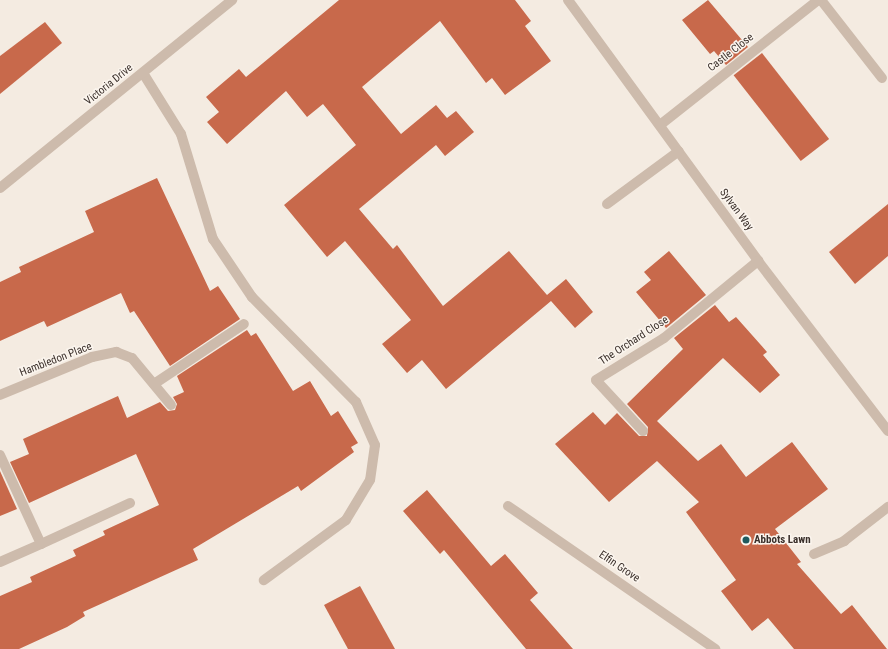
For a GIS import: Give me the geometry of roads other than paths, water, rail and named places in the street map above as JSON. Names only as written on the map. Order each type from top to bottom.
[{"type":"street","name":"Victoria Drive","points":[[0,188],[232,0]]},
{"type":"street","name":"Sylvan Way","points":[[568,0],[758,261],[888,431]]},
{"type":"street","name":"Castle Close","points":[[660,125],[819,0],[882,78]]},
{"type":"street","points":[[143,73],[181,134],[213,239],[252,297],[356,402],[375,445],[370,480],[346,520],[264,580]]},
{"type":"street","points":[[607,204],[679,151]]},
{"type":"street","name":"The Orchard Close","points":[[644,431],[596,380],[664,338],[758,261]]},
{"type":"street","points":[[154,384],[244,324]]},
{"type":"street","name":"Hambledon Place","points":[[0,395],[92,357],[116,352],[132,358],[171,406]]},
{"type":"street","points":[[0,455],[41,544]]},
{"type":"street","points":[[0,562],[130,503]]},
{"type":"street","name":"Elfin Grove","points":[[508,506],[715,649]]},
{"type":"street","points":[[814,554],[844,541],[888,507]]},
{"type":"place","name":"Abbots Lawn","points":[[746,540]]}]
